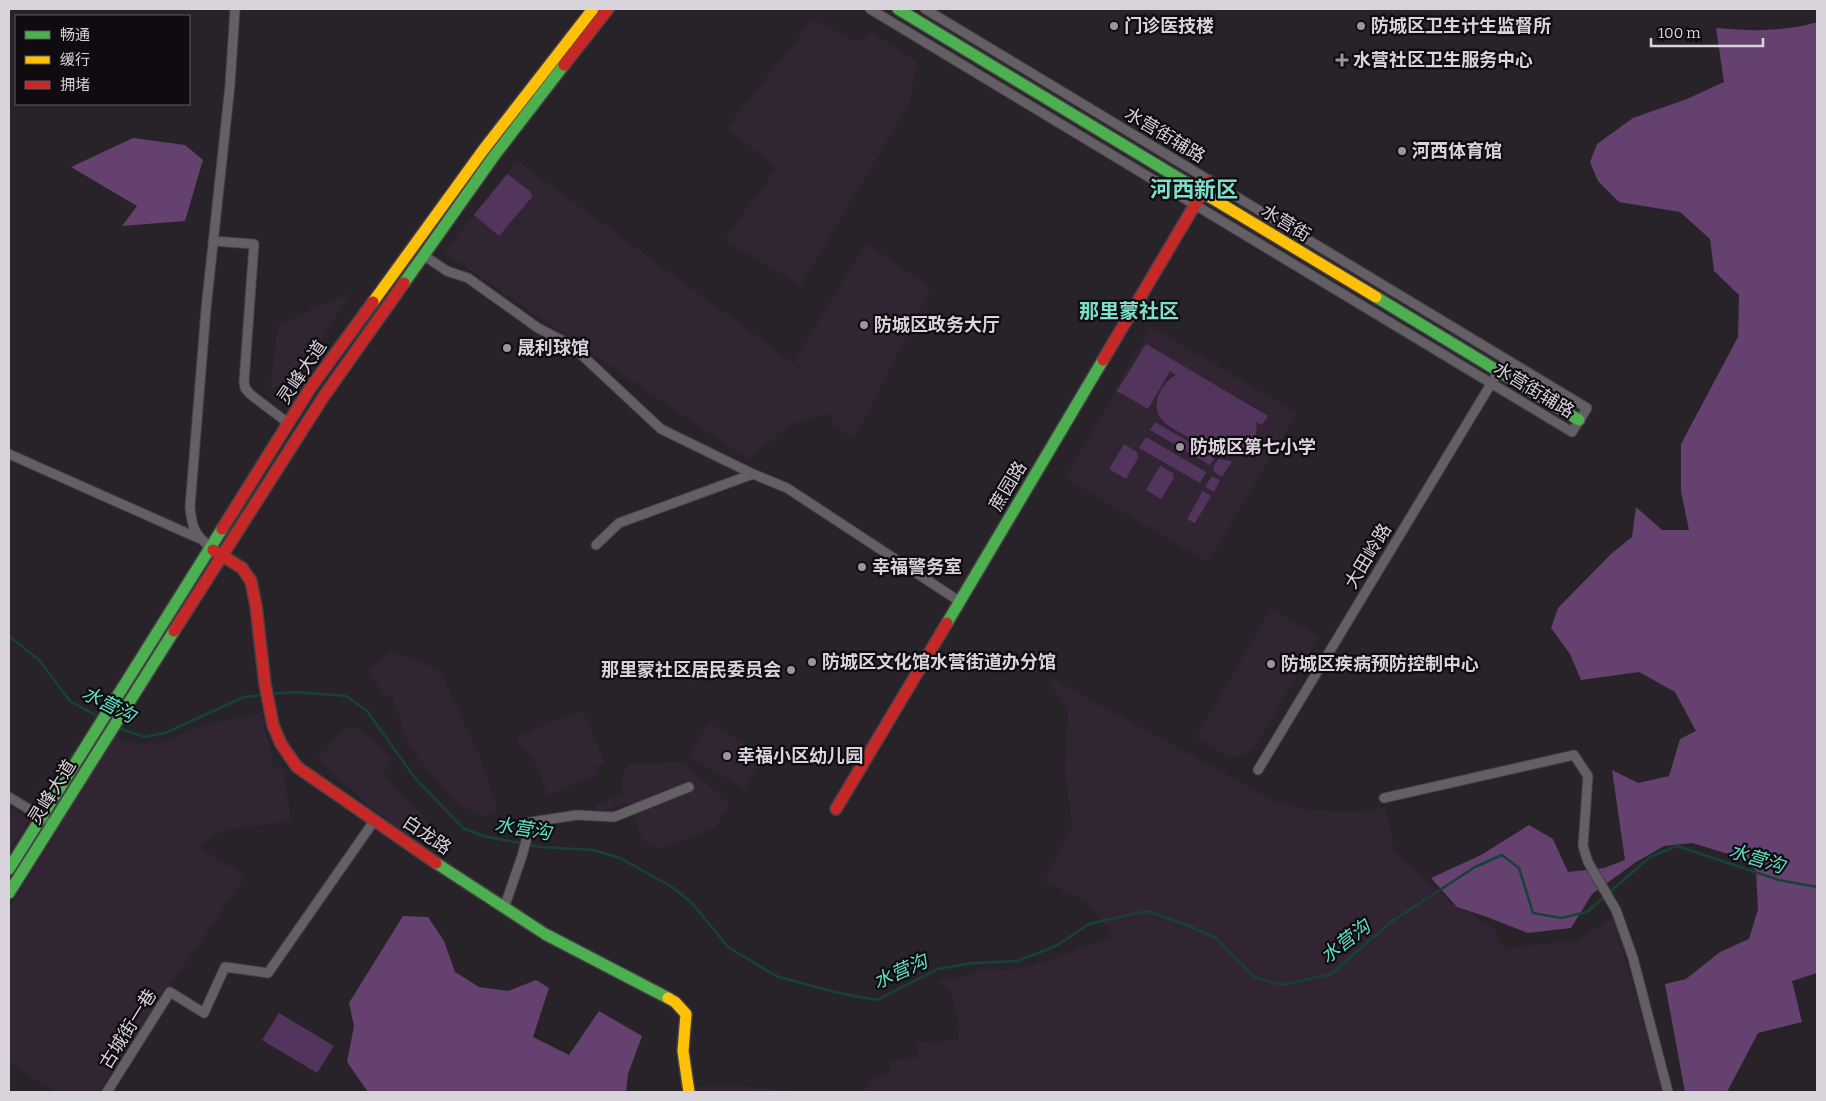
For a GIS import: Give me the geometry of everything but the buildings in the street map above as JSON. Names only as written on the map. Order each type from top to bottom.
[{"type":"street","points":[[198,538],[192,525],[190,507],[213,241],[230,85],[235,9]]},
{"type":"street","name":"灵峰大道","points":[[9,869],[311,388],[466,173],[593,9]]},
{"type":"street","name":"灵峰大道","points":[[9,894],[221,555],[324,396],[494,156],[608,9]]},
{"type":"street","name":"水营街辅路","points":[[870,9],[1572,432],[1587,408],[925,9]]},
{"type":"street","name":"水营街","points":[[898,9],[1579,420]]},
{"type":"street","name":"蔗园路","points":[[836,809],[1210,181]]},
{"type":"street","points":[[213,241],[254,244],[245,388],[288,423]]},
{"type":"street","points":[[423,255],[447,271],[468,278],[538,328],[571,345],[661,429],[753,474],[787,488],[960,601]]},
{"type":"street","name":"大田岭路","points":[[1258,770],[1506,359]]},
{"type":"street","points":[[9,454],[198,538],[210,547]]},
{"type":"street","points":[[596,545],[619,523],[753,474]]},
{"type":"street","name":"白龙路","points":[[210,547],[242,568],[251,581],[256,606],[265,684],[272,715],[281,744],[297,767],[374,821],[545,934],[675,1002],[686,1014],[683,1051],[689,1092]]},
{"type":"street","points":[[1384,798],[1574,755],[1588,776],[1583,846],[1588,862],[1616,910],[1632,958],[1668,1092]]},
{"type":"street","points":[[504,908],[522,856],[531,822],[577,815],[614,816],[689,787]]},
{"type":"street","points":[[9,797],[53,823]]},
{"type":"street","name":"古城街一巷","points":[[107,1092],[170,992],[204,1013],[225,967],[268,973],[374,821]]},
{"type":"shaded area","points":[[813,19],[857,43],[871,32],[917,62],[909,103],[801,285],[724,240],[777,168],[727,128]]},
{"type":"shaded area","points":[[1817,23],[1817,973],[1792,981],[1802,1022],[1758,1033],[1727,1092],[1685,1092],[1665,984],[1686,979],[1720,952],[1749,939],[1758,909],[1756,870],[1732,855],[1692,843],[1664,846],[1636,862],[1592,894],[1571,928],[1528,933],[1457,907],[1431,878],[1481,855],[1529,825],[1553,839],[1568,872],[1604,868],[1625,860],[1612,770],[1638,783],[1669,776],[1680,739],[1696,731],[1675,692],[1639,672],[1581,680],[1570,654],[1551,628],[1558,608],[1611,554],[1632,537],[1636,507],[1662,530],[1689,530],[1681,491],[1681,444],[1738,337],[1739,295],[1714,271],[1710,239],[1680,212],[1619,202],[1598,181],[1590,162],[1597,144],[1633,118],[1687,99],[1724,82],[1716,28],[1765,30],[1790,28]]},
{"type":"shaded area","points":[[133,138],[185,145],[203,160],[185,221],[122,226],[137,206],[71,167]]},
{"type":"shaded area","points":[[517,161],[811,376],[794,362],[866,243],[931,288],[854,439],[832,425],[834,413],[790,424],[749,460],[444,252]]},
{"type":"shaded area","points":[[507,174],[531,192],[532,197],[499,236],[474,215]]},
{"type":"shaded area","points":[[350,293],[297,381],[270,389],[278,325]]},
{"type":"shaded area","name":"防城区第七小学","points":[[1151,327],[1297,413],[1208,562],[1065,478],[1116,392],[1114,391]]},
{"type":"shaded area","points":[[1146,344],[1268,416],[1262,425],[1256,422],[1256,435],[1244,451],[1232,456],[1217,454],[1165,423],[1157,411],[1157,404],[1161,390],[1176,375],[1170,371],[1148,409],[1117,391]]},
{"type":"shaded area","points":[[1155,422],[1215,457],[1210,465],[1150,430]]},
{"type":"shaded area","points":[[1146,437],[1206,472],[1200,483],[1139,448]]},
{"type":"shaded area","points":[[1124,444],[1137,452],[1138,458],[1126,479],[1109,469]]},
{"type":"shaded area","points":[[1218,459],[1232,461],[1222,477],[1214,472],[1213,468]]},
{"type":"shaded area","points":[[1160,466],[1173,473],[1174,478],[1161,499],[1146,490]]},
{"type":"shaded area","points":[[1212,476],[1220,480],[1214,492],[1205,487]]},
{"type":"shaded area","points":[[1203,491],[1211,496],[1195,523],[1187,519]]},
{"type":"shaded area","name":"防城区疾病预防控制中心","points":[[1271,609],[1319,637],[1257,744],[1244,756],[1230,757],[1196,738]]},
{"type":"shaded area","points":[[390,651],[440,670],[480,758],[498,810],[483,816],[455,803],[409,746],[392,695],[386,698],[369,671]]},
{"type":"shaded area","points":[[1047,676],[1278,803],[1313,811],[1355,812],[1386,808],[1394,851],[1449,902],[1492,926],[1504,949],[1578,940],[1613,917],[1664,1092],[866,1092],[871,1078],[890,1074],[890,1062],[918,1057],[917,1044],[958,1040],[959,1031],[956,1025],[959,1017],[955,1010],[952,993],[937,980],[961,977],[980,969],[1009,970],[1044,962],[1114,936],[1086,901],[1045,881],[1072,827],[1065,771],[1068,712]]},
{"type":"shaded area","points":[[582,710],[605,763],[594,767],[597,775],[548,795],[531,755],[519,745],[516,737]]},
{"type":"shaded area","points":[[261,713],[274,767],[283,768],[291,821],[227,829],[197,846],[245,876],[98,1092],[56,1092],[9,1062],[9,908],[115,737],[128,742],[154,745],[207,724]]},
{"type":"shaded area","name":"幸福小区幼儿园","points":[[709,723],[765,756],[745,789],[689,756]]},
{"type":"shaded area","points":[[350,727],[358,728],[393,758],[383,775],[424,817],[441,840],[435,844],[418,832],[411,840],[317,760],[342,730]]},
{"type":"shaded area","points":[[685,763],[729,805],[714,828],[661,849],[643,840],[627,802],[598,812],[595,805],[624,794],[620,784],[628,764]]},
{"type":"shaded area","points":[[9,807],[29,819],[9,851]]},
{"type":"shaded area","points":[[403,916],[428,917],[444,941],[455,972],[479,987],[508,991],[536,980],[549,988],[533,1037],[569,1055],[599,1011],[642,1036],[628,1074],[626,1092],[368,1092],[347,1062],[354,1026],[349,1003]]},
{"type":"shaded area","points":[[279,1013],[334,1046],[317,1073],[262,1040]]},
{"type":"shaded area","points":[[735,1086],[793,1092],[698,1092],[697,1087]]},
{"type":"waterway","name":"水营沟","points":[[9,636],[39,660],[70,701],[99,717]]},
{"type":"waterway","name":"水营沟","points":[[272,694],[293,692],[346,696],[367,711],[415,778],[464,829],[488,837],[540,847],[593,850],[620,858],[672,887],[692,903],[728,947],[776,976],[834,992],[877,1000],[938,969],[973,963],[1017,961],[1056,946],[1089,924],[1147,911],[1187,925],[1216,938],[1254,977],[1282,985],[1331,974],[1391,922],[1475,867],[1502,855],[1519,868],[1533,913],[1561,918],[1587,912],[1650,857],[1677,846],[1779,880],[1817,887]]},
{"type":"waterway","name":"水营沟","points":[[119,728],[144,737],[165,733],[244,697],[264,695]]},
{"type":"traffic: fast","points":[[898,9],[1205,194]]},
{"type":"traffic: fast","points":[[404,283],[494,156],[564,65]]},
{"type":"traffic: fast","points":[[1376,297],[1579,420]]},
{"type":"traffic: fast","points":[[947,623],[1103,360]]},
{"type":"traffic: fast","points":[[9,869],[222,529]]},
{"type":"traffic: fast","points":[[9,893],[174,631]]},
{"type":"traffic: fast","points":[[436,863],[545,934],[668,998]]},
{"type":"traffic: slow","points":[[373,302],[484,149],[593,9]]},
{"type":"traffic: slow","points":[[1205,194],[1376,297]]},
{"type":"traffic: slow","points":[[668,998],[675,1002],[686,1014],[683,1051],[689,1092]]},
{"type":"traffic: jam","points":[[564,65],[608,9]]},
{"type":"traffic: jam","points":[[1103,360],[1209,181]]},
{"type":"traffic: jam","points":[[174,631],[324,396],[404,283]]},
{"type":"traffic: jam","points":[[222,529],[311,387],[373,302]]},
{"type":"traffic: jam","points":[[213,550],[242,568],[251,581],[256,606],[265,684],[273,725],[281,744],[297,767],[436,863]]},
{"type":"traffic: jam","points":[[836,809],[947,623]]},
{"type":"place","name":"门诊医技楼","points":[[1114,26]]},
{"type":"place","name":"防城区卫生计生监督所","points":[[1361,26]]},
{"type":"place","name":"水营社区卫生服务中心","points":[[1342,60]]},
{"type":"place","name":"河西体育馆","points":[[1402,151]]},
{"type":"place","name":"防城区政务大厅","points":[[864,325]]},
{"type":"place","name":"晟利球馆","points":[[507,348]]},
{"type":"place","name":"防城区第七小学","points":[[1180,447]]},
{"type":"place","name":"幸福警务室","points":[[862,567]]},
{"type":"place","name":"防城区文化馆水营街道办分馆","points":[[812,662]]},
{"type":"place","name":"防城区疾病预防控制中心","points":[[1271,664]]},
{"type":"place","name":"那里蒙社区居民委员会","points":[[791,670]]},
{"type":"place","name":"幸福小区幼儿园","points":[[727,756]]},
{"type":"district","name":"河西新区","points":[[1194,189]]},
{"type":"district","name":"那里蒙社区","points":[[1129,311]]}]
